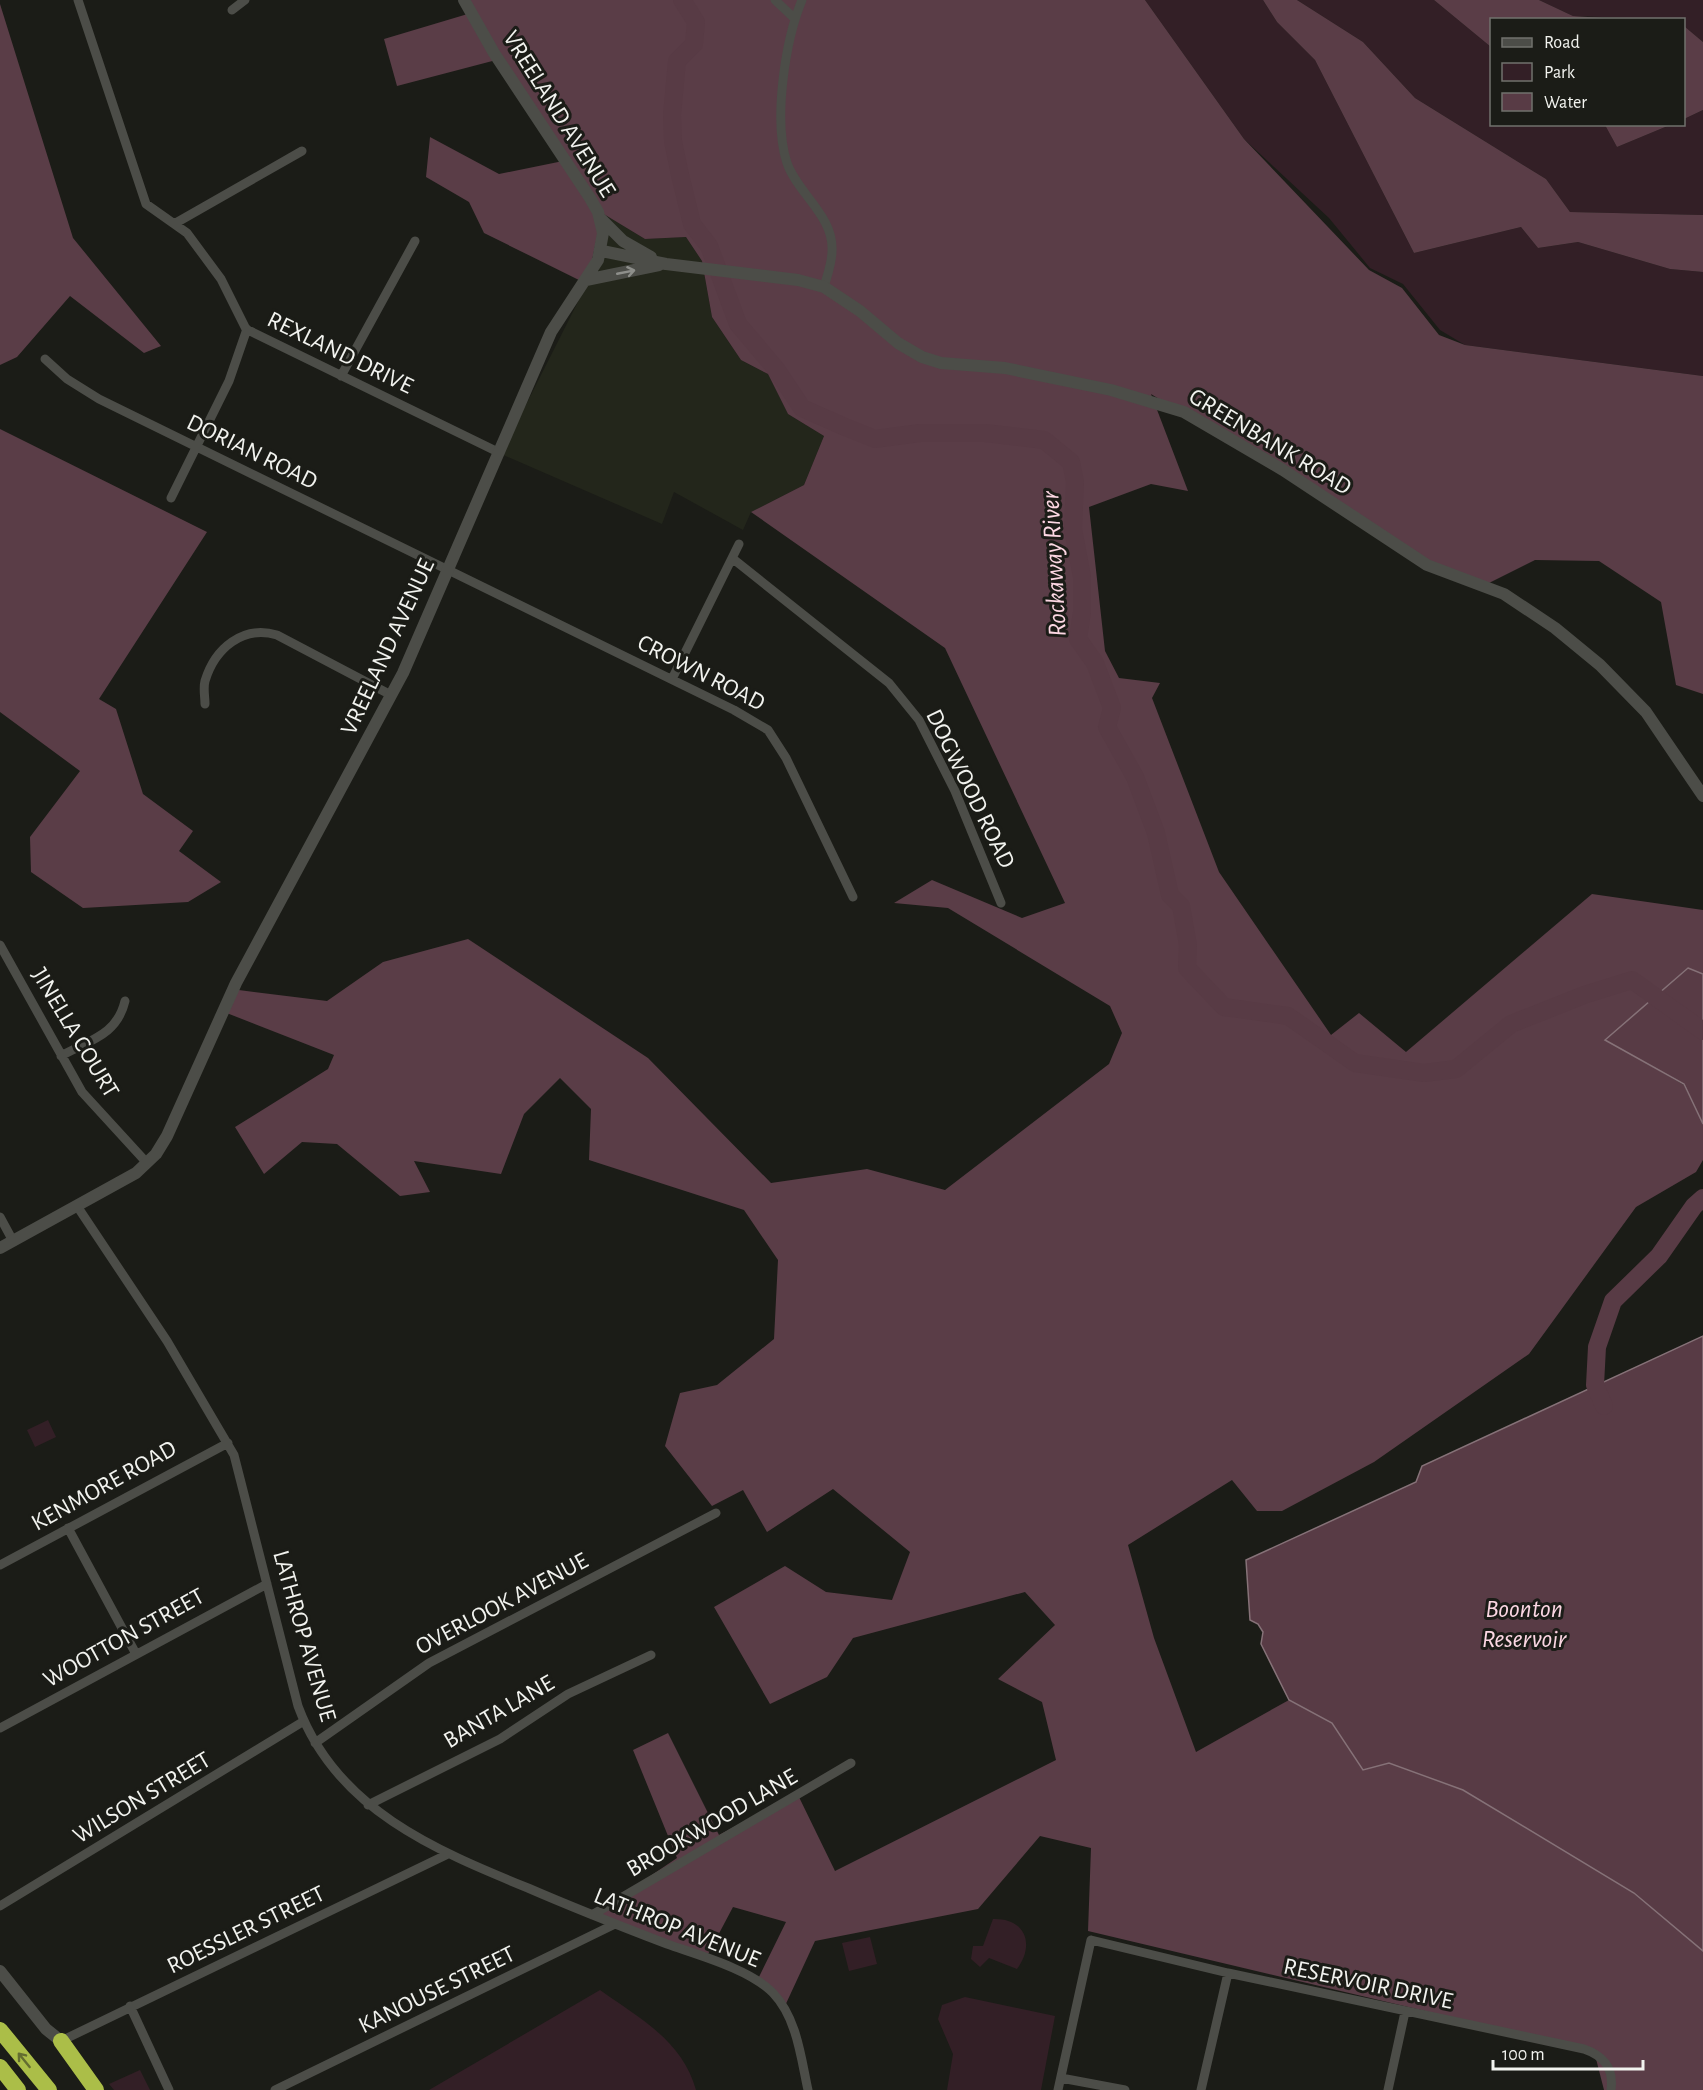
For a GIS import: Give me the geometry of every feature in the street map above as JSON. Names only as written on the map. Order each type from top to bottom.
[{"type":"highway","points":[[0,2030],[49,2090]]},
{"type":"highway","points":[[61,2041],[96,2090]]},
{"type":"highway","points":[[0,2067],[18,2090]]},
{"type":"street","name":"REXLAND DRIVE","points":[[78,0],[146,204],[187,233],[221,279],[247,329],[498,452]]},
{"type":"street","points":[[232,10],[245,0]]},
{"type":"street","name":"VREELAND AVENUE","points":[[0,1248],[77,1206],[147,1163],[172,1126],[231,992],[391,695],[448,571],[551,332],[586,280],[602,250],[603,233],[590,198],[494,52],[464,0]]},
{"type":"street","points":[[775,0],[794,18]]},
{"type":"street","points":[[802,0],[794,18],[780,131],[792,174],[824,219],[831,235],[832,252],[824,287]]},
{"type":"street","points":[[174,224],[302,151]]},
{"type":"street","name":"GREENBANK ROAD","points":[[599,218],[623,241],[666,264]]},
{"type":"street","points":[[341,376],[415,241]]},
{"type":"street","name":"GREENBANK ROAD","points":[[602,250],[666,264],[778,276],[824,287],[860,311],[898,343],[922,357],[942,363],[1005,368],[1111,390],[1184,411],[1301,482],[1427,565],[1503,594],[1582,650],[1627,692],[1674,751],[1703,796]]},
{"type":"street","name":"GREENBANK ROAD","points":[[586,280],[666,264]]},
{"type":"street","points":[[171,498],[230,381],[247,329]]},
{"type":"street","name":"DORIAN ROAD","points":[[45,359],[67,379],[99,399],[448,571]]},
{"type":"street","points":[[672,679],[739,544]]},
{"type":"street","name":"DOGWOOD ROAD","points":[[732,558],[889,683],[919,720],[959,801],[1001,903]]},
{"type":"street","name":"CROWN ROAD","points":[[448,571],[672,679],[768,730],[786,758],[853,897]]},
{"type":"street","points":[[205,704],[204,682],[218,657],[237,638],[257,632],[277,635],[391,695]]},
{"type":"street","name":"JINELLA COURT","points":[[0,945],[61,1056],[96,1110],[147,1163]]},
{"type":"street","points":[[61,1056],[113,1028],[121,1018],[125,1001]]},
{"type":"street","name":"LATHROP AVENUE","points":[[77,1206],[167,1341],[234,1455],[304,1721],[315,1743],[344,1782],[368,1805],[393,1824],[448,1854],[592,1915],[733,1969],[762,1984],[773,1993],[791,2024],[808,2090]]},
{"type":"street","points":[[0,1217],[13,1241]]},
{"type":"street","name":"KENMORE ROAD","points":[[0,1565],[228,1443]]},
{"type":"street","name":"OVERLOOK AVENUE","points":[[315,1743],[429,1663],[716,1513]]},
{"type":"street","points":[[68,1528],[136,1654]]},
{"type":"street","name":"WOOTTON STREET","points":[[0,1728],[267,1584]]},
{"type":"street","name":"BANTA LANE","points":[[368,1805],[500,1739],[568,1694],[651,1655]]},
{"type":"street","name":"WILSON STREET","points":[[0,1906],[304,1721]]},
{"type":"street","name":"BROOKWOOD LANE","points":[[592,1915],[851,1763]]},
{"type":"street","name":"ROESSLER STREET","points":[[61,2041],[448,1854]]},
{"type":"street","name":"KANOUSE STREET","points":[[275,2090],[615,1924]]},
{"type":"street","name":"RESERVOIR DRIVE","points":[[1061,2078],[1091,1940],[1228,1973],[1584,2049],[1601,2055],[1609,2067],[1611,2090]]},
{"type":"street","points":[[0,1971],[46,2029],[61,2041]]},
{"type":"street","points":[[1201,2090],[1228,1973]]},
{"type":"street","points":[[130,2007],[169,2090]]},
{"type":"street","points":[[1388,2090],[1405,2012]]},
{"type":"street","points":[[1058,2090],[1061,2078],[1125,2090]]},
{"type":"shaded area","points":[[466,0],[1145,0],[1244,139],[1369,270],[1402,288],[1439,335],[1465,345],[1703,376],[1703,694],[1676,685],[1661,602],[1599,561],[1535,560],[1483,586],[1442,572],[1151,394],[1188,491],[1151,484],[1089,507],[1105,651],[1119,678],[1160,683],[1152,698],[1219,872],[1331,1035],[1359,1013],[1406,1052],[1592,894],[1703,910],[1703,974],[1688,968],[1606,1040],[1684,1085],[1703,1124],[1703,1160],[1696,1172],[1636,1207],[1529,1354],[1374,1462],[1282,1511],[1257,1511],[1232,1480],[1128,1545],[1154,1638],[1196,1752],[1289,1700],[1332,1723],[1363,1769],[1389,1763],[1463,1790],[1634,1893],[1703,1951],[1703,2090],[1604,2090],[1594,2051],[1088,1931],[1091,1848],[1040,1836],[978,1909],[815,1941],[784,2008],[757,1981],[786,1922],[733,1907],[706,1958],[594,1914],[677,1858],[633,1750],[668,1733],[719,1835],[797,1793],[835,1871],[1056,1760],[1042,1702],[998,1679],[1055,1625],[1025,1592],[853,1638],[827,1677],[770,1704],[714,1607],[785,1566],[826,1592],[892,1600],[910,1552],[833,1489],[767,1532],[743,1490],[712,1506],[665,1446],[680,1393],[717,1385],[774,1339],[778,1260],[744,1210],[589,1160],[591,1109],[560,1078],[524,1114],[501,1174],[414,1161],[430,1192],[400,1196],[337,1144],[302,1142],[264,1174],[235,1127],[328,1069],[334,1055],[219,1010],[231,989],[327,1001],[383,962],[468,939],[648,1058],[771,1183],[867,1169],[945,1190],[1109,1064],[1122,1033],[1110,1006],[948,908],[894,903],[932,880],[1022,918],[1065,903],[945,648],[751,512],[804,485],[824,436],[788,414],[768,374],[741,360],[712,317],[702,261],[686,237],[645,239],[602,213],[587,284],[484,233],[469,202],[426,177],[430,137],[499,174],[568,160],[500,59],[397,86],[384,39],[471,13]]},
{"type":"shaded area","points":[[1263,0],[1297,0],[1363,42],[1415,98],[1546,179],[1570,212],[1703,215],[1703,272],[1670,269],[1578,242],[1538,248],[1521,227],[1414,253],[1315,60],[1277,22]]},
{"type":"shaded area","points":[[1434,0],[1539,0],[1573,16],[1603,18],[1490,18],[1490,46]]},
{"type":"shaded area","points":[[0,4],[73,238],[161,346],[144,353],[70,296],[17,357],[0,365]]},
{"type":"shaded area","points":[[1685,27],[1703,42],[1703,110],[1685,119]]},
{"type":"shaded area","points":[[1606,126],[1668,126],[1617,147]]},
{"type":"shaded area","points":[[602,213],[645,239],[686,237],[702,261],[712,317],[741,360],[768,374],[788,414],[824,436],[804,485],[751,512],[743,530],[674,492],[662,524],[501,454],[587,284]]},
{"type":"shaded area","points":[[0,429],[207,532],[99,699],[116,709],[143,794],[193,831],[179,851],[221,882],[188,902],[83,908],[31,872],[30,837],[80,771],[0,712]]},
{"type":"green space","points":[[1145,0],[1263,0],[1277,22],[1315,60],[1414,253],[1521,227],[1538,248],[1578,242],[1670,269],[1703,272],[1703,376],[1465,345],[1440,330],[1403,284],[1370,268],[1329,218],[1244,139]]},
{"type":"green space","points":[[1297,0],[1434,0],[1490,46],[1490,126],[1606,126],[1617,147],[1668,126],[1685,126],[1685,119],[1703,110],[1703,215],[1570,212],[1546,179],[1415,98],[1363,42]]},
{"type":"green space","points":[[1539,0],[1703,0],[1703,42],[1685,27],[1685,18],[1573,16]]},
{"type":"green space","points":[[48,1420],[56,1437],[35,1447],[27,1430]]},
{"type":"green space","points":[[993,1919],[1013,1923],[1024,1935],[1025,1951],[1017,1969],[989,1958],[980,1967],[971,1959],[973,1946],[983,1946]]},
{"type":"green space","points":[[870,1937],[877,1964],[849,1971],[842,1943]]},
{"type":"green space","points":[[600,1990],[644,2021],[670,2044],[681,2057],[696,2090],[429,2090]]},
{"type":"green space","points":[[965,1997],[1055,2016],[1041,2090],[947,2090],[953,2054],[938,2019],[942,2005]]},
{"type":"green space","points":[[140,2070],[150,2090],[114,2090],[109,2084]]},
{"type":"water","points":[[1688,968],[1703,974],[1703,1124],[1684,1084],[1605,1040]]},
{"type":"water","name":"Boonton Reservoir","points":[[1703,1336],[1703,1951],[1634,1893],[1463,1790],[1389,1763],[1363,1770],[1332,1723],[1289,1700],[1261,1644],[1263,1632],[1258,1624],[1250,1620],[1246,1560],[1416,1482],[1422,1466]]},
{"type":"waterway","name":"Rockaway River","points":[[682,0],[696,22],[694,44],[677,61],[672,115],[673,141],[692,224],[709,246],[738,324],[776,369],[802,408],[875,439],[920,433],[985,433],[1044,440],[1071,462],[1075,482],[1073,529],[1082,577],[1082,612],[1078,639],[1095,663],[1112,708],[1107,727],[1135,777],[1156,833],[1170,895],[1181,906],[1188,945],[1187,968],[1224,1007],[1288,1016],[1355,1063],[1424,1073],[1456,1069],[1511,1024],[1584,995],[1632,980],[1703,1031]]},
{"type":"waterway","name":"Rockaway River","points":[[1604,1406],[1595,1385],[1597,1347],[1613,1301],[1659,1256],[1694,1206],[1703,1198]]}]
